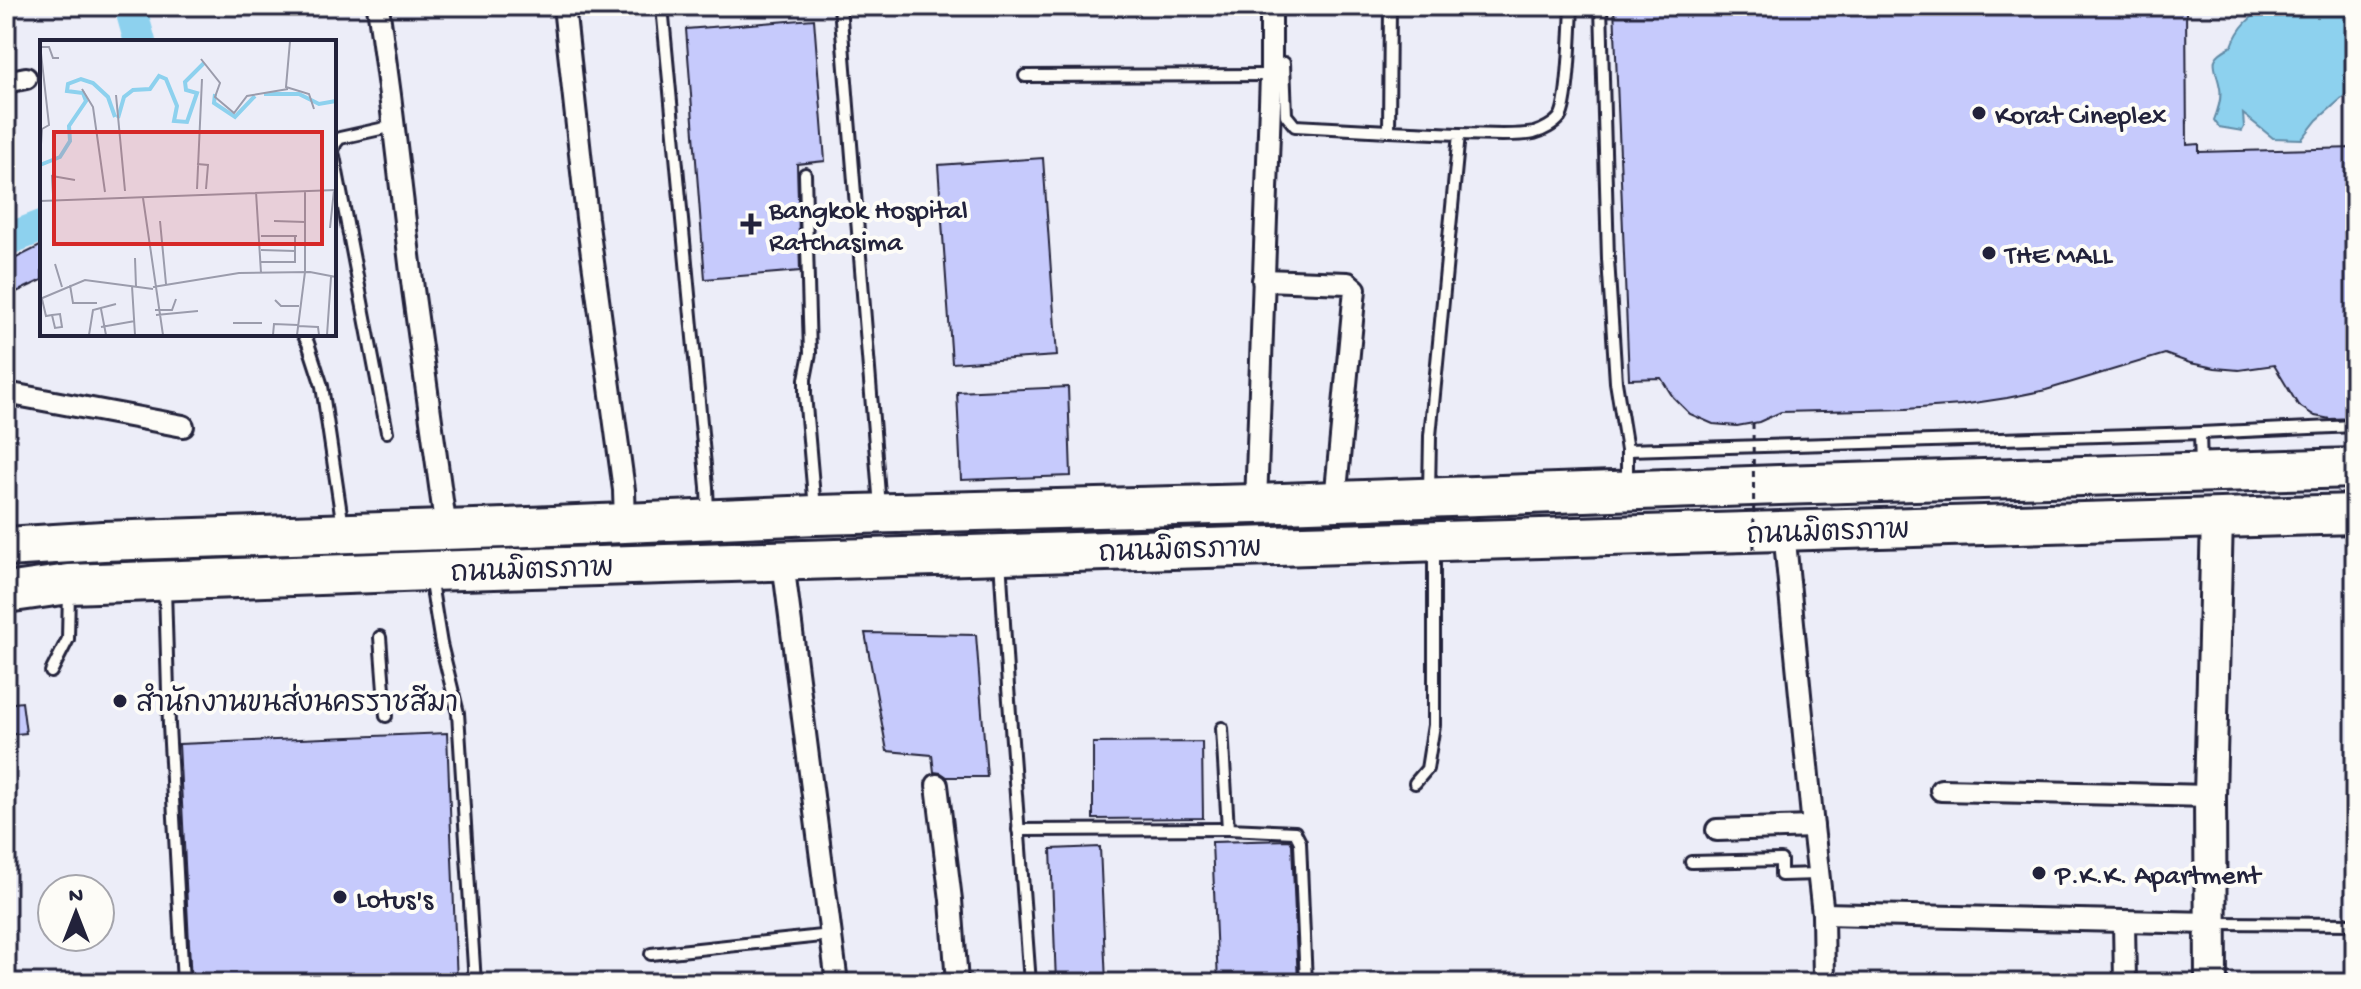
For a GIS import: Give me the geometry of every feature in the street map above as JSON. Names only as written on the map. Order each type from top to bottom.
[{"type":"highway","name":"ถนนมิตรภาพ","points":[[6,547],[799,515],[1429,499],[2355,468]]},
{"type":"highway","name":"ถนนมิตรภาพ","points":[[6,593],[69,584],[429,571],[1434,540],[1769,541],[2355,514]]},
{"type":"highway","points":[[783,562],[799,515]]},
{"type":"street","points":[[378,6],[446,530]]},
{"type":"street","points":[[564,6],[587,218],[624,490],[625,522]]},
{"type":"street","points":[[1256,504],[1263,280],[1278,69],[1271,6]]},
{"type":"street","points":[[1263,280],[1348,283],[1355,289],[1335,501]]},
{"type":"street","points":[[6,393],[183,426]]},
{"type":"street","points":[[2211,983],[2210,796],[2217,518]]},
{"type":"street","points":[[1769,541],[1813,827],[1823,914],[1824,983]]},
{"type":"street","points":[[783,562],[837,983]]},
{"type":"street","points":[[937,785],[957,983]]},
{"type":"street","points":[[1941,790],[2210,796]]},
{"type":"street","points":[[1717,830],[1813,827]]},
{"type":"street","points":[[1823,914],[2211,923]]},
{"type":"street","points":[[2124,922],[2125,983]]},
{"type":"lane","points":[[662,6],[708,519]]},
{"type":"lane","points":[[840,6],[880,513]]},
{"type":"lane","points":[[1389,131],[1390,6]]},
{"type":"lane","points":[[1025,76],[1278,69],[1286,115],[1295,126],[1459,134],[1533,133],[1560,117],[1569,60],[1572,6]]},
{"type":"lane","points":[[1601,6],[1608,259],[1616,382],[1627,450],[1627,490]]},
{"type":"lane","points":[[336,143],[340,138],[394,126]]},
{"type":"lane","points":[[1429,499],[1430,436],[1459,134]]},
{"type":"lane","points":[[336,166],[387,432]]},
{"type":"lane","points":[[799,515],[805,379],[810,353],[805,174]]},
{"type":"lane","points":[[304,336],[322,386],[344,533]]},
{"type":"lane","points":[[1627,450],[2355,426]]},
{"type":"lane","points":[[2200,433],[2202,473]]},
{"type":"lane","points":[[1415,783],[1427,769],[1434,725],[1434,540]]},
{"type":"lane","points":[[1000,553],[1030,983]]},
{"type":"lane","points":[[429,571],[441,644],[458,713],[475,983]]},
{"type":"lane","points":[[165,581],[169,725],[183,983]]},
{"type":"lane","points":[[51,672],[68,639],[69,584]]},
{"type":"lane","points":[[380,637],[386,716]]},
{"type":"lane","points":[[1222,728],[1228,829]]},
{"type":"lane","points":[[1018,830],[1228,829],[1295,832],[1300,842],[1306,983]]},
{"type":"lane","points":[[1691,862],[1781,860],[1781,875],[1818,874]]},
{"type":"lane","points":[[2211,923],[2355,924]]},
{"type":"lane","points":[[651,954],[831,935]]},
{"type":"path","points":[[1753,423],[1769,541]]},
{"type":"water","points":[[2268,6],[2355,6],[2355,83],[2302,139],[2273,138],[2243,114],[2242,131],[2219,127],[2214,120],[2220,96],[2215,59],[2232,46],[2246,23]]},
{"type":"building","name":"THE MALL","points":[[1614,6],[2186,6],[2187,145],[2199,144],[2199,152],[2355,148],[2355,418],[2315,416],[2298,405],[2274,365],[2239,370],[2215,368],[2165,354],[2046,390],[1961,405],[1781,412],[1759,422],[1737,426],[1713,424],[1690,414],[1673,397],[1661,378],[1629,379]]},
{"type":"building","name":"Bangkok Hospital Ratchasima","points":[[814,19],[825,161],[797,164],[800,271],[705,279],[686,29]]},
{"type":"building","points":[[1043,158],[1057,356],[952,363],[938,165]]},
{"type":"building","points":[[40,246],[40,281],[6,297],[6,263]]},
{"type":"building","points":[[1068,387],[1071,476],[961,480],[957,392]]},
{"type":"building","points":[[865,633],[976,635],[987,777],[947,777],[934,772],[932,755],[887,751]]},
{"type":"building","points":[[22,702],[26,733],[6,735],[6,704]]},
{"type":"building","points":[[447,733],[457,983],[191,983],[179,744]]},
{"type":"building","points":[[1202,742],[1203,818],[1093,819],[1093,743]]},
{"type":"building","points":[[1290,840],[1298,983],[1218,983],[1212,842]]},
{"type":"building","points":[[1100,847],[1106,983],[1056,983],[1051,849]]},
{"type":"waterway","points":[[130,6],[139,40]]},
{"type":"waterway","points":[[6,240],[40,227]]},
{"type":"place","name":"Korat Cineplex","points":[[1979,113]]},
{"type":"place","name":"Bangkok Hospital Ratchasima","points":[[751,224]]},
{"type":"place","name":"THE MALL","points":[[1989,253]]},
{"type":"place","name":"สำนักงานขนส่งนครราชสีมา","points":[[120,701]]},
{"type":"place","name":"P.K.K. Apartment","points":[[2039,873]]},
{"type":"place","name":"Lotus's","points":[[340,897]]}]
